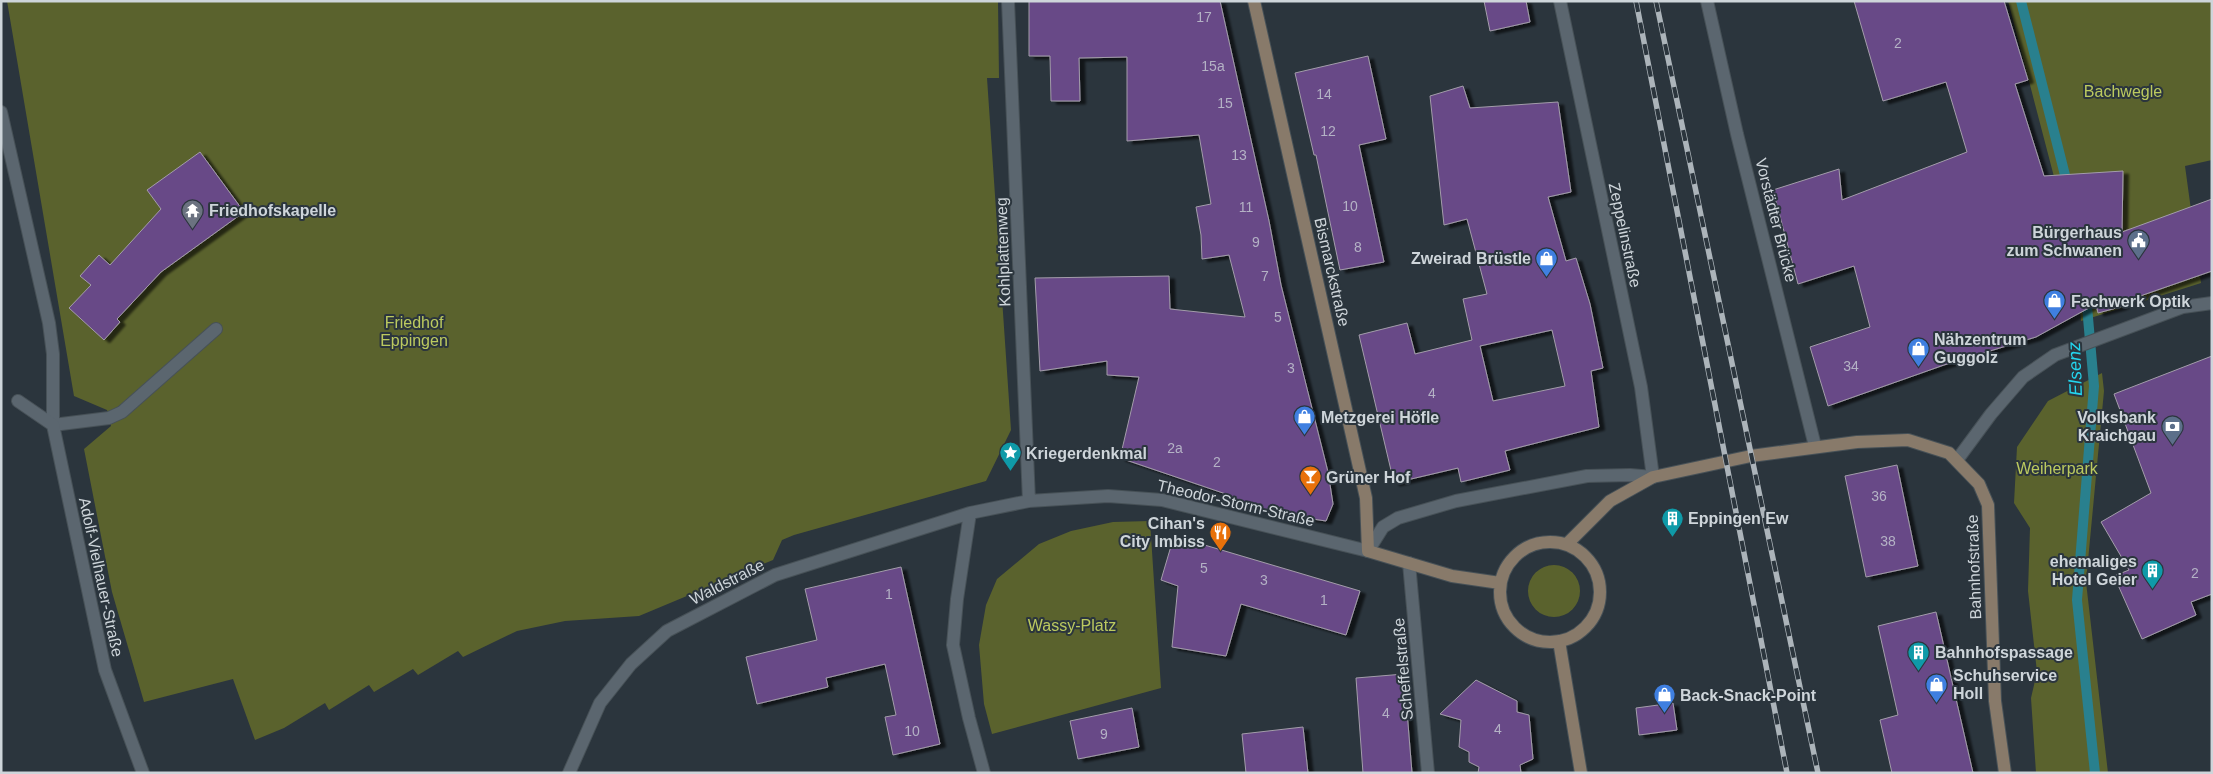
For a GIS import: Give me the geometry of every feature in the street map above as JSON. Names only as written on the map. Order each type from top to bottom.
[{"type":"street","name":"Kohlplattenweg","points":[[1008,1],[1029,501]]},
{"type":"street","name":"Bismarckstraße","points":[[1254,1],[1366,498],[1368,551]]},
{"type":"street","name":"Zeppelinstraße","points":[[1560,1],[1641,387],[1653,477]]},
{"type":"street","name":"Vorstädter Brücke","points":[[1707,1],[1737,134],[1815,446]]},
{"type":"street","name":"Adolf-Vielhauer-Straße","points":[[1,112],[49,323],[54,354],[52,425],[104,670],[143,773]]},
{"type":"street","points":[[1957,460],[1991,414],[2023,377],[2054,355],[2104,338],[2183,307],[2212,303]]},
{"type":"street","points":[[18,401],[52,425],[109,418],[122,412],[216,329]]},
{"type":"street","name":"Bahnhofstraße","points":[[1815,446],[1885,439],[1908,440],[1949,453],[1979,484],[1988,505],[1995,701],[2005,773]]},
{"type":"street","points":[[1567,544],[1610,501],[1653,477],[1725,461],[1815,446]]},
{"type":"street","points":[[1368,551],[1383,526],[1398,518],[1456,501],[1587,476],[1630,475],[1653,477]]},
{"type":"street","name":"Theodor-Storm-Straße","points":[[970,513],[1029,501],[1108,496],[1162,500],[1368,551],[1452,576],[1500,583]]},
{"type":"street","points":[[970,513],[957,598],[953,645],[969,718],[984,773]]},
{"type":"street","name":"Waldstraße","points":[[569,773],[600,702],[631,664],[667,631],[775,575],[970,513]]},
{"type":"street","points":[[1550,541],[1567,544],[1590,561],[1598,577],[1599,605],[1590,622],[1577,635],[1559,642],[1533,640],[1511,624],[1500,600],[1500,583],[1506,566],[1524,548],[1550,541]]},
{"type":"street","name":"Scheffelstraße","points":[[1409,562],[1428,773]]},
{"type":"street","points":[[1559,642],[1581,773]]},
{"type":"green space","name":"Friedhof Eppingen","points":[[7,1],[998,1],[999,78],[987,78],[1011,430],[986,481],[794,535],[782,540],[773,560],[639,616],[565,621],[517,631],[463,657],[458,651],[418,675],[413,669],[374,692],[369,685],[329,710],[325,703],[284,728],[255,740],[233,679],[144,702],[112,592],[84,449],[111,426],[107,410],[74,396]]},
{"type":"green space","name":"Bachwegle","points":[[2008,1],[2212,1],[2212,160],[2185,166],[2201,283],[2081,321],[2075,257]]},
{"type":"green space","name":"Weiherpark","points":[[2102,373],[2104,391],[2086,582],[2108,773],[2036,773],[2031,698],[2037,672],[2028,591],[2030,528],[2014,503],[2017,447],[2048,401]]},
{"type":"green space","name":"Wassy-Platz","points":[[1150,521],[1161,688],[992,734],[984,704],[979,645],[986,605],[997,579],[1039,544],[1071,531],[1113,522]]},
{"type":"green space","points":[[1554,565],[1564,567],[1572,573],[1578,581],[1580,591],[1578,601],[1572,609],[1564,615],[1554,617],[1544,615],[1536,609],[1530,601],[1528,591],[1530,581],[1536,573],[1544,567]]},
{"type":"building","points":[[1029,1],[1220,1],[1269,221],[1281,285],[1328,472],[1333,504],[1326,521],[1266,512],[1223,493],[1120,458],[1139,377],[1107,375],[1107,361],[1040,371],[1035,278],[1169,276],[1170,309],[1245,317],[1229,255],[1202,259],[1201,235],[1196,207],[1211,204],[1199,135],[1127,141],[1127,57],[1079,58],[1080,101],[1051,101],[1050,56],[1029,56]]},
{"type":"building","points":[[1484,1],[1526,1],[1530,22],[1490,31]]},
{"type":"building","points":[[1854,1],[2004,1],[2028,80],[2015,84],[2044,176],[2123,171],[2122,232],[2212,199],[2212,271],[2143,295],[2120,307],[2098,313],[2096,304],[2036,337],[1944,365],[1828,406],[1810,347],[1870,327],[1854,266],[1798,284],[1773,190],[1839,169],[1842,200],[1967,152],[1946,82],[1883,101]]},
{"type":"building","points":[[1368,56],[1386,139],[1359,145],[1384,262],[1340,270],[1316,155],[1314,155],[1295,73]]},
{"type":"building","points":[[1463,86],[1470,108],[1558,102],[1571,192],[1548,197],[1566,261],[1576,258],[1590,304],[1603,368],[1591,371],[1599,427],[1505,451],[1510,470],[1461,482],[1458,468],[1394,483],[1359,335],[1407,323],[1415,354],[1472,340],[1463,299],[1487,294],[1467,219],[1444,225],[1430,96]],"holes":[[[1552,330],[1565,386],[1493,401],[1480,346]]]},
{"type":"building","name":"Friedhofskapelle","points":[[200,152],[244,212],[161,272],[117,319],[120,322],[104,340],[69,308],[91,285],[80,276],[99,255],[110,265],[161,209],[147,190]]},
{"type":"building","points":[[2212,356],[2212,594],[2191,602],[2196,615],[2142,639],[2114,576],[2129,570],[2101,522],[2151,493],[2114,394]]},
{"type":"building","points":[[1897,465],[1918,566],[1866,577],[1845,476]]},
{"type":"building","points":[[1174,536],[1360,591],[1346,635],[1241,604],[1226,656],[1172,647],[1178,586],[1161,580]]},
{"type":"building","points":[[901,567],[940,744],[893,755],[885,717],[896,715],[885,664],[826,678],[828,687],[757,704],[746,657],[817,640],[805,589]]},
{"type":"building","name":"Bahnhofspassage","points":[[1936,612],[1973,773],[1892,773],[1880,720],[1898,715],[1878,626]]},
{"type":"building","points":[[1404,674],[1412,773],[1363,773],[1356,678]]},
{"type":"building","points":[[1476,680],[1517,701],[1517,712],[1529,715],[1533,759],[1520,765],[1521,773],[1478,773],[1479,767],[1469,762],[1469,752],[1459,747],[1461,720],[1440,714]]},
{"type":"building","points":[[1673,703],[1677,730],[1639,735],[1636,708]]},
{"type":"building","points":[[1132,708],[1139,747],[1078,759],[1070,721]]},
{"type":"building","points":[[1303,727],[1308,773],[1246,773],[1242,734]]},
{"type":"waterway","name":"Elsenz","points":[[2021,1],[2068,187]]},
{"type":"waterway","name":"Elsenz","points":[[2086,295],[2094,386],[2077,600],[2095,773]]},
{"type":"railway","points":[[1636,1],[1787,773]]},
{"type":"railway","points":[[1656,1],[1818,773]]},
{"type":"place","name":"Friedhofskapelle","points":[[193,229]]},
{"type":"place","name":"Bürgerhaus zum Schwanen","points":[[2138,260]]},
{"type":"place","name":"Zweirad Brüstle","points":[[1547,277]]},
{"type":"place","name":"Fachwerk Optik","points":[[2055,320]]},
{"type":"place","name":"Nähzentrum Guggolz","points":[[1918,367]]},
{"type":"place","name":"Metzgerei Höfle","points":[[1305,436]]},
{"type":"place","name":"Volksbank Kraichgau","points":[[2172,445]]},
{"type":"place","name":"Kriegerdenkmal","points":[[1010,472]]},
{"type":"place","name":"Grüner Hof","points":[[1310,496]]},
{"type":"place","name":"Eppingen Ew","points":[[1672,537]]},
{"type":"place","name":"Cihan's City Imbiss","points":[[1221,551]]},
{"type":"place","name":"ehemaliges Hotel Geier","points":[[2153,589]]},
{"type":"place","name":"Bahnhofspassage","points":[[1919,671]]},
{"type":"place","name":"Schuhservice Holl","points":[[1937,703]]},
{"type":"place","name":"Back-Snack-Point","points":[[1664,714]]}]
